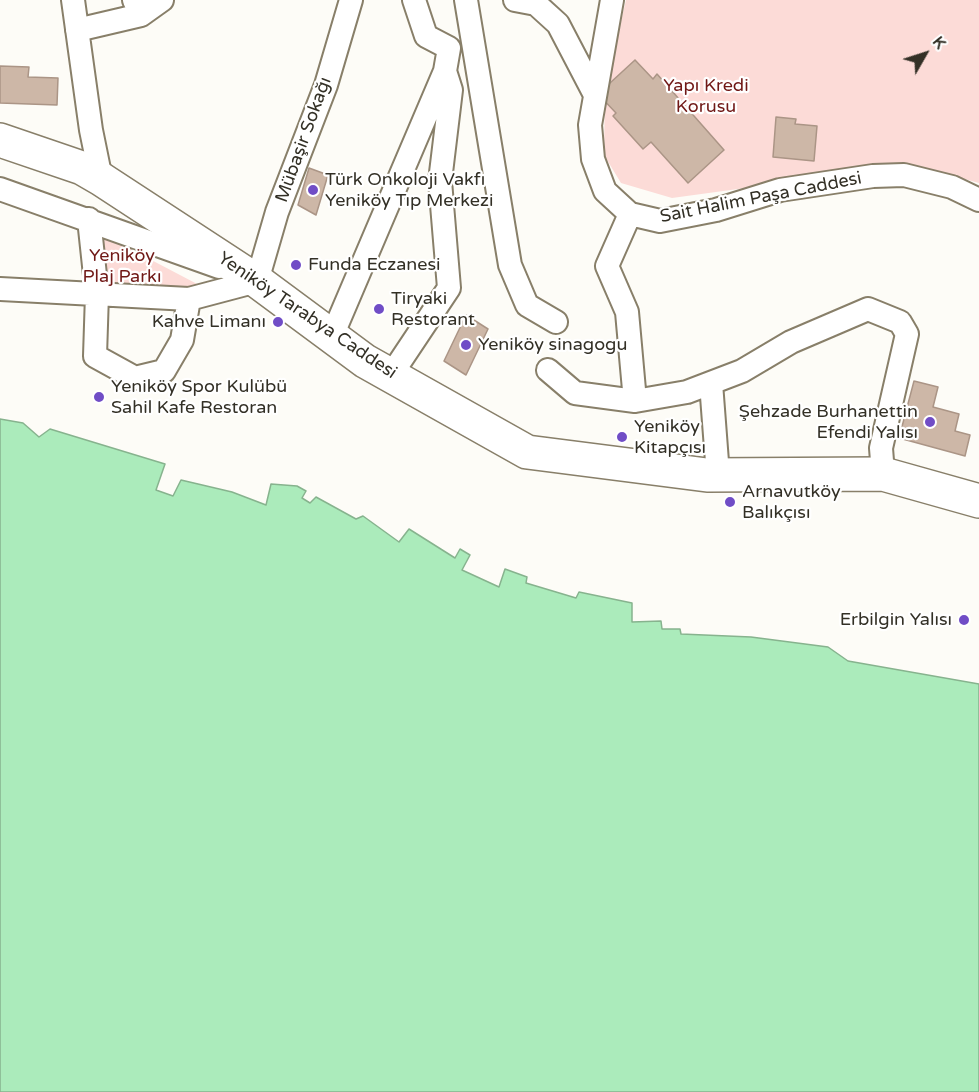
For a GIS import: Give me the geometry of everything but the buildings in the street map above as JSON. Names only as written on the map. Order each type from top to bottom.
[{"type":"main road","name":"Yeniköy Tarabya Caddesi","points":[[0,140],[82,168],[101,179],[257,281],[332,336],[391,375],[527,452],[718,475],[883,474],[979,501]]},
{"type":"street","points":[[73,0],[91,130],[101,179]]},
{"type":"street","points":[[77,30],[162,0]]},
{"type":"street","name":"Mübaşir Sokağı","points":[[257,281],[277,212],[326,85],[351,0]]},
{"type":"street","points":[[414,0],[426,36],[449,48]]},
{"type":"street","points":[[466,0],[510,265],[526,305],[556,322]]},
{"type":"street","points":[[515,0],[536,4],[558,24],[594,93]]},
{"type":"street","name":"Sait Halim Paşa Caddesi","points":[[612,0],[590,125],[593,159],[605,191],[630,214],[660,221],[716,210],[780,190],[873,176],[904,175],[952,187],[979,200]]},
{"type":"street","points":[[332,336],[445,71],[449,48],[470,31]]},
{"type":"street","points":[[391,375],[449,288],[440,181],[451,90],[445,71]]},
{"type":"street","name":"Sait Halim Paşa Caddesi","points":[[952,187],[979,212]]},
{"type":"street","points":[[0,189],[257,281]]},
{"type":"street","points":[[630,214],[607,266],[627,312],[635,401]]},
{"type":"street","points":[[89,219],[97,294],[95,356],[135,378],[164,371],[182,340],[189,299]]},
{"type":"street","points":[[0,289],[189,299],[257,281]]},
{"type":"street","points":[[548,370],[575,393],[635,401],[687,392],[742,371],[791,342],[868,309],[900,322],[907,334],[881,448],[883,474]]},
{"type":"street","points":[[711,383],[718,475]]},
{"type":"green space","name":"Yapı Kredi Korusu","points":[[626,0],[979,0],[979,183],[914,165],[672,198],[621,183],[604,155],[605,87]]},
{"type":"green space","name":"Yeniköy Plaj Parkı","points":[[98,232],[220,296],[104,286]]},
{"type":"shaded area","points":[[0,419],[23,423],[39,437],[50,429],[165,464],[156,490],[173,496],[181,480],[232,492],[266,505],[271,484],[297,486],[306,491],[302,498],[310,503],[316,497],[356,519],[363,516],[399,542],[409,529],[455,558],[460,549],[470,555],[462,570],[499,587],[505,569],[527,577],[526,583],[576,598],[579,592],[632,603],[632,622],[661,621],[662,629],[680,629],[681,634],[751,637],[828,647],[848,661],[979,684],[979,1092],[0,1092]]},
{"type":"place","name":"Türk Onkoloji Vakfı Yeniköy Tıp Merkezi","points":[[313,190]]},
{"type":"place","name":"Funda Eczanesi","points":[[296,265]]},
{"type":"place","name":"Tiryaki Restorant","points":[[379,309]]},
{"type":"place","name":"Kahve Limanı","points":[[278,322]]},
{"type":"place","name":"Yeniköy sinagogu","points":[[466,345]]},
{"type":"place","name":"Yeniköy Spor Kulübü Sahil Kafe Restoran","points":[[99,397]]},
{"type":"place","name":"Şehzade Burhanettin Efendi Yalısı","points":[[930,422]]},
{"type":"place","name":"Yeniköy Kitapçısı","points":[[622,437]]},
{"type":"place","name":"Arnavutköy Balıkçısı","points":[[730,502]]},
{"type":"place","name":"Erbilgin Yalısı","points":[[964,620]]}]
